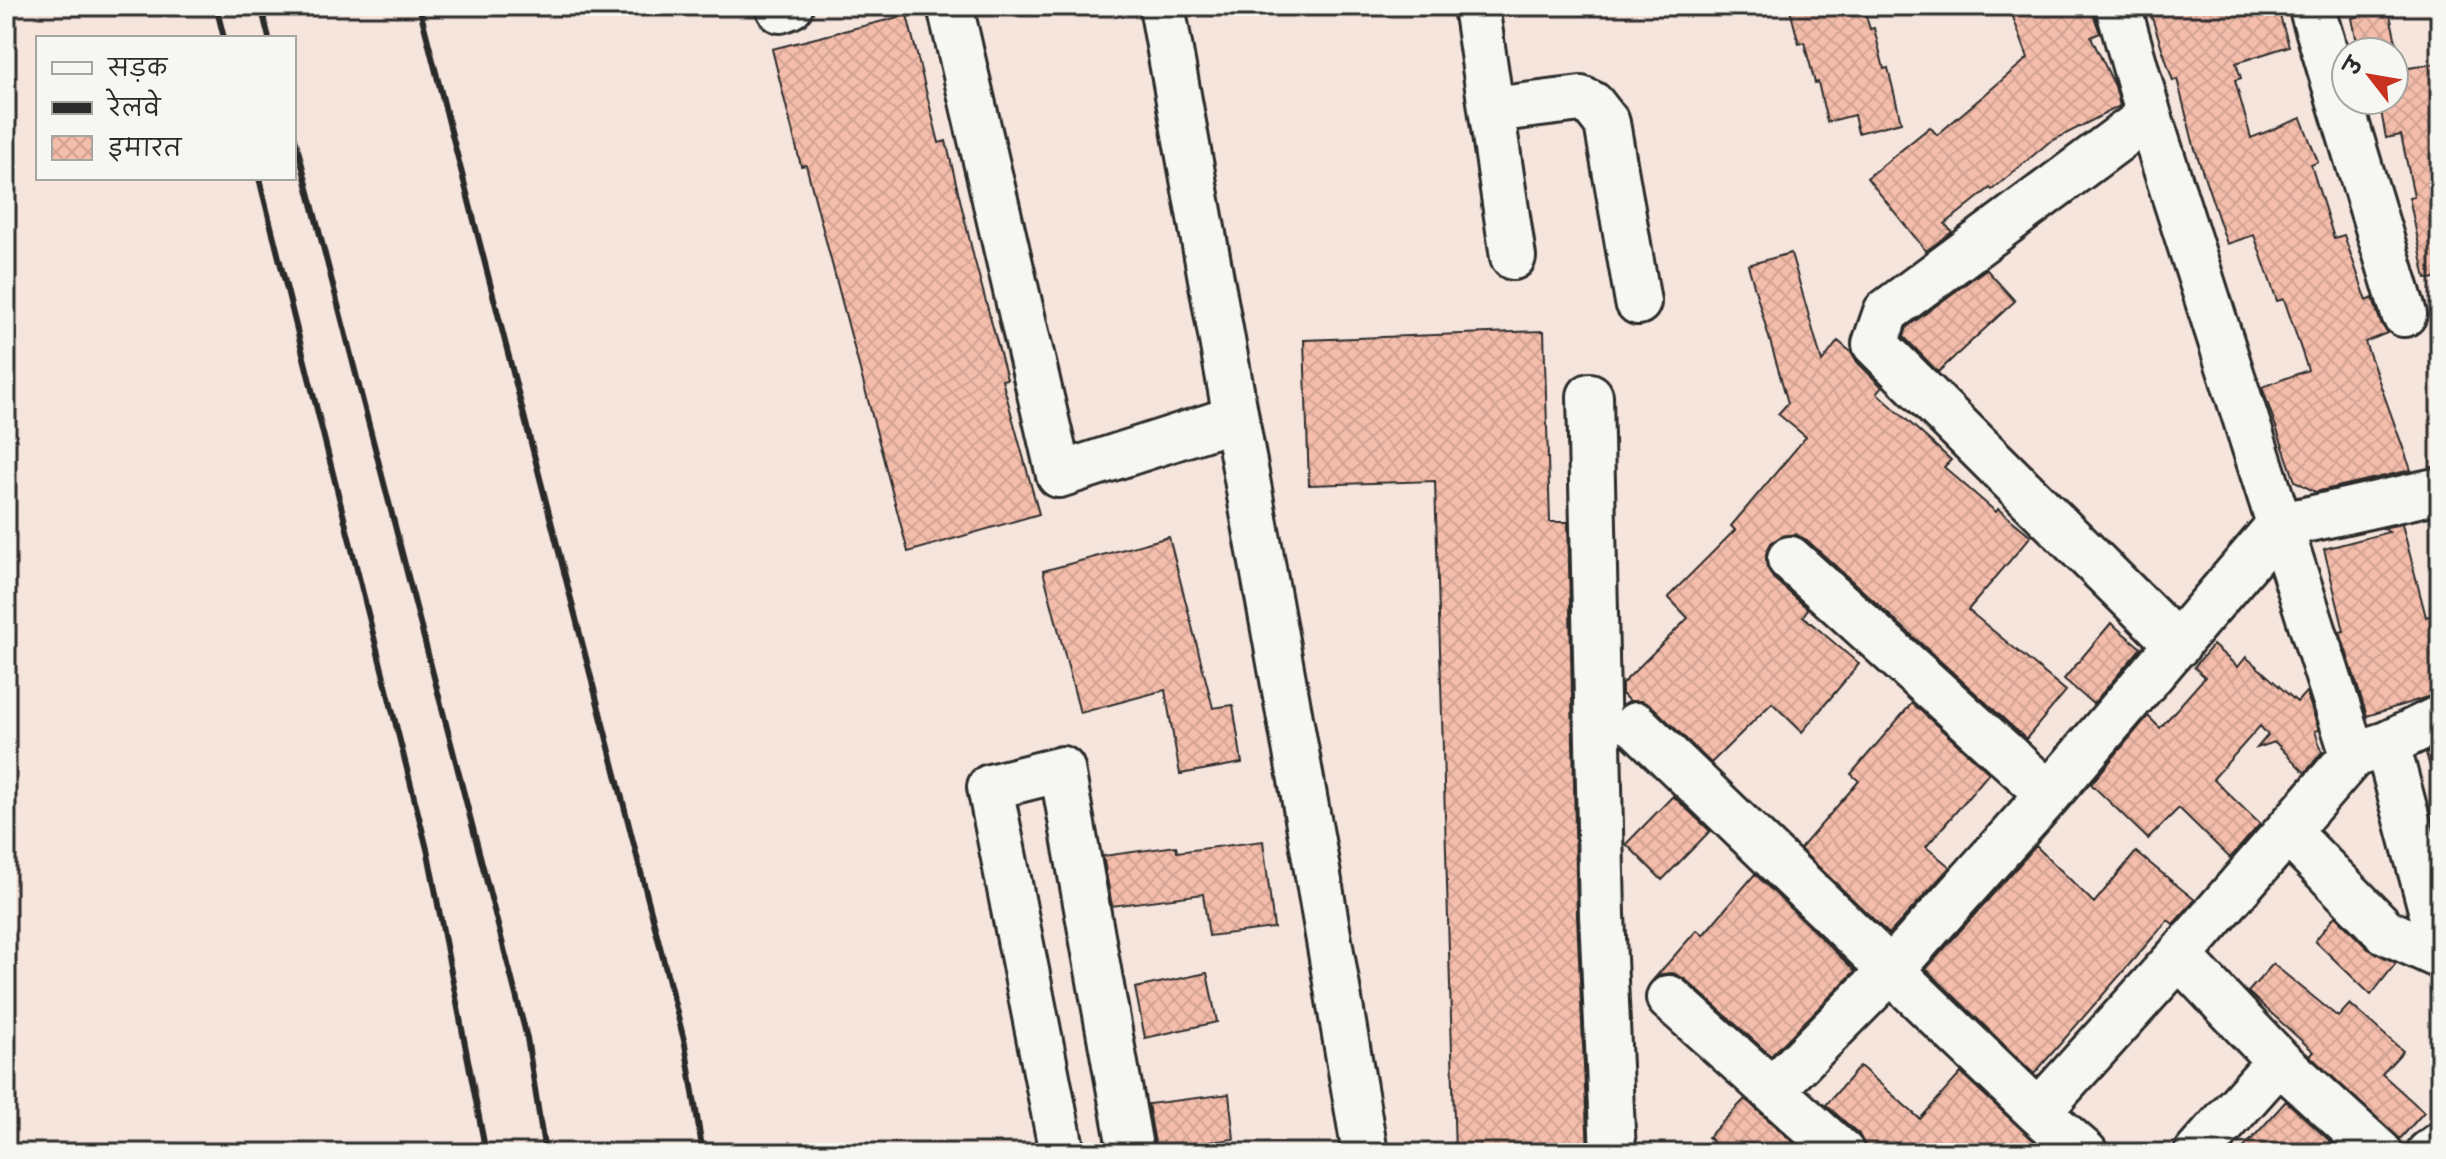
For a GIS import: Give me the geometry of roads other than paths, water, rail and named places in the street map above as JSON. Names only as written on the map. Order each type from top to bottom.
[{"type":"street","points":[[778,6],[780,10],[790,6]]},
{"type":"street","points":[[950,6],[1059,475],[1236,418]]},
{"type":"street","points":[[1162,6],[1365,1153]]},
{"type":"street","points":[[1476,6],[1513,257]]},
{"type":"street","points":[[2118,6],[2149,116],[2278,526],[2370,750],[2440,943]]},
{"type":"street","points":[[2311,6],[2404,314]]},
{"type":"street","points":[[1492,110],[1581,99],[1592,104],[1607,123],[1638,302]]},
{"type":"street","points":[[2149,116],[1886,312],[1875,344],[2178,645]]},
{"type":"street","points":[[1590,396],[1602,915],[1613,1153]]},
{"type":"street","points":[[1772,1090],[1891,970],[2049,794],[2278,526],[2440,490]]},
{"type":"street","points":[[1790,559],[2049,794]]},
{"type":"street","points":[[2038,1112],[2288,832],[2370,750],[2440,718]]},
{"type":"street","points":[[1636,725],[2038,1112],[2085,1153]]},
{"type":"street","points":[[1062,1153],[990,787],[1062,769],[1131,1153]]},
{"type":"street","points":[[2288,832],[2385,931],[2440,956]]},
{"type":"street","points":[[2179,956],[2279,1061],[2380,1153]]},
{"type":"street","points":[[1669,998],[1842,1153]]},
{"type":"street","points":[[2197,1153],[2279,1061]]},
{"type":"street","points":[[2429,1153],[2440,1145]]},
{"type":"railway","points":[[216,6],[224,36]]},
{"type":"railway","points":[[261,6],[268,36]]},
{"type":"railway","points":[[419,6],[685,1044],[703,1153]]},
{"type":"railway","points":[[296,142],[527,1038],[545,1153]]},
{"type":"railway","points":[[260,180],[428,853],[486,1153]]}]
